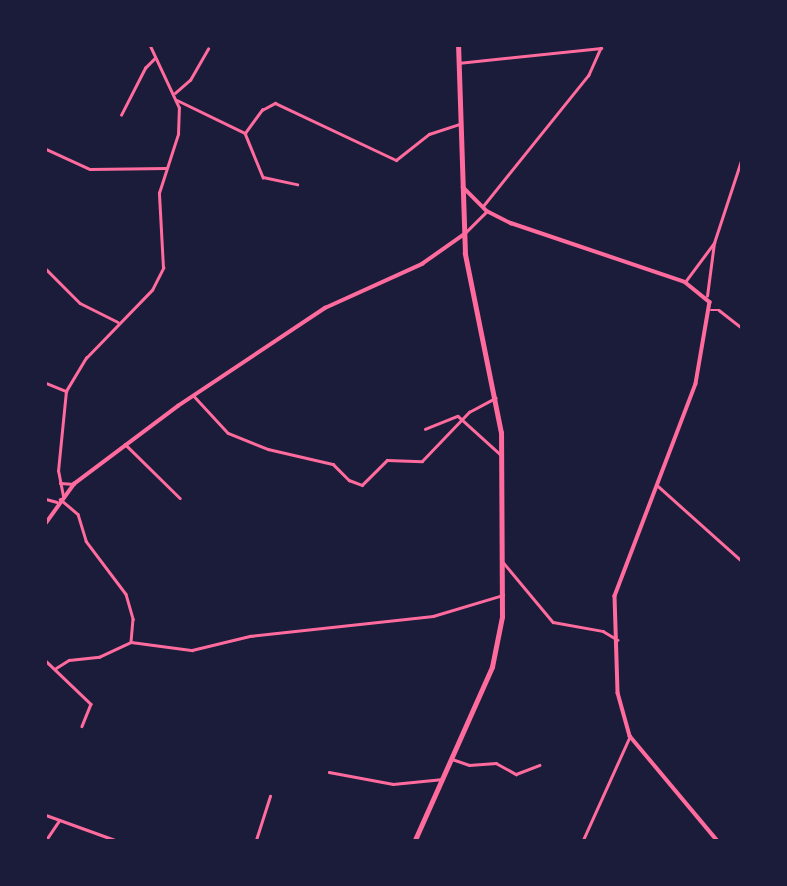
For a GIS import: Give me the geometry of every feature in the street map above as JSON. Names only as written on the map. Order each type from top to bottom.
[{"type":"main road","points":[[415,841],[496,654],[503,595],[503,457],[495,398],[463,235],[458,46]]},
{"type":"street","points":[[60,499],[66,391],[86,358],[118,322],[152,290],[163,268],[159,193],[178,134],[177,100],[150,46]]},
{"type":"street","points":[[538,51],[540,46]]},
{"type":"street","points":[[458,63],[538,51],[601,48],[589,75],[482,207]]},
{"type":"street","points":[[175,93],[190,80],[208,49]]},
{"type":"street","points":[[121,115],[145,68],[155,58]]},
{"type":"street","points":[[177,100],[245,133],[259,173],[268,180],[297,184]]},
{"type":"street","points":[[245,133],[262,110],[275,103],[396,160],[429,134],[459,124]]},
{"type":"street","points":[[46,149],[90,169],[166,168]]},
{"type":"street","points":[[717,841],[630,736],[618,692],[616,587],[696,384],[711,310],[707,296],[714,243],[741,158]]},
{"type":"street","points":[[736,178],[741,178]]},
{"type":"street","points":[[461,185],[487,211],[546,237],[685,282],[707,296]]},
{"type":"street","points":[[46,523],[60,499],[74,484],[125,444],[325,308],[422,264],[463,235],[487,211]]},
{"type":"street","points":[[685,282],[714,243]]},
{"type":"street","points":[[46,269],[73,298],[118,322]]},
{"type":"street","points":[[711,310],[719,310],[741,328]]},
{"type":"street","points":[[46,383],[66,391]]},
{"type":"street","points":[[194,396],[228,433],[268,449],[333,464],[349,480],[362,485],[387,460],[422,461],[464,418],[495,398]]},
{"type":"street","points":[[425,429],[453,417],[464,418],[503,457]]},
{"type":"street","points":[[125,444],[180,498]]},
{"type":"street","points":[[60,482],[74,484]]},
{"type":"street","points":[[658,486],[741,561]]},
{"type":"street","points":[[46,499],[60,499],[78,514],[86,541],[126,594],[133,619],[131,642]]},
{"type":"street","points":[[503,562],[554,622],[603,631],[618,640]]},
{"type":"street","points":[[57,668],[69,660],[99,657],[131,642],[192,650],[250,636],[433,615],[503,595]]},
{"type":"street","points":[[46,661],[57,668],[91,704],[82,726]]},
{"type":"street","points":[[583,841],[630,736]]},
{"type":"street","points":[[452,759],[469,765],[496,763],[516,774],[539,765]]},
{"type":"street","points":[[328,772],[393,784],[443,779]]},
{"type":"street","points":[[256,841],[270,796]]},
{"type":"street","points":[[46,815],[115,841]]},
{"type":"street","points":[[46,840],[59,821]]},
{"type":"street","points":[[101,841],[104,836]]}]
